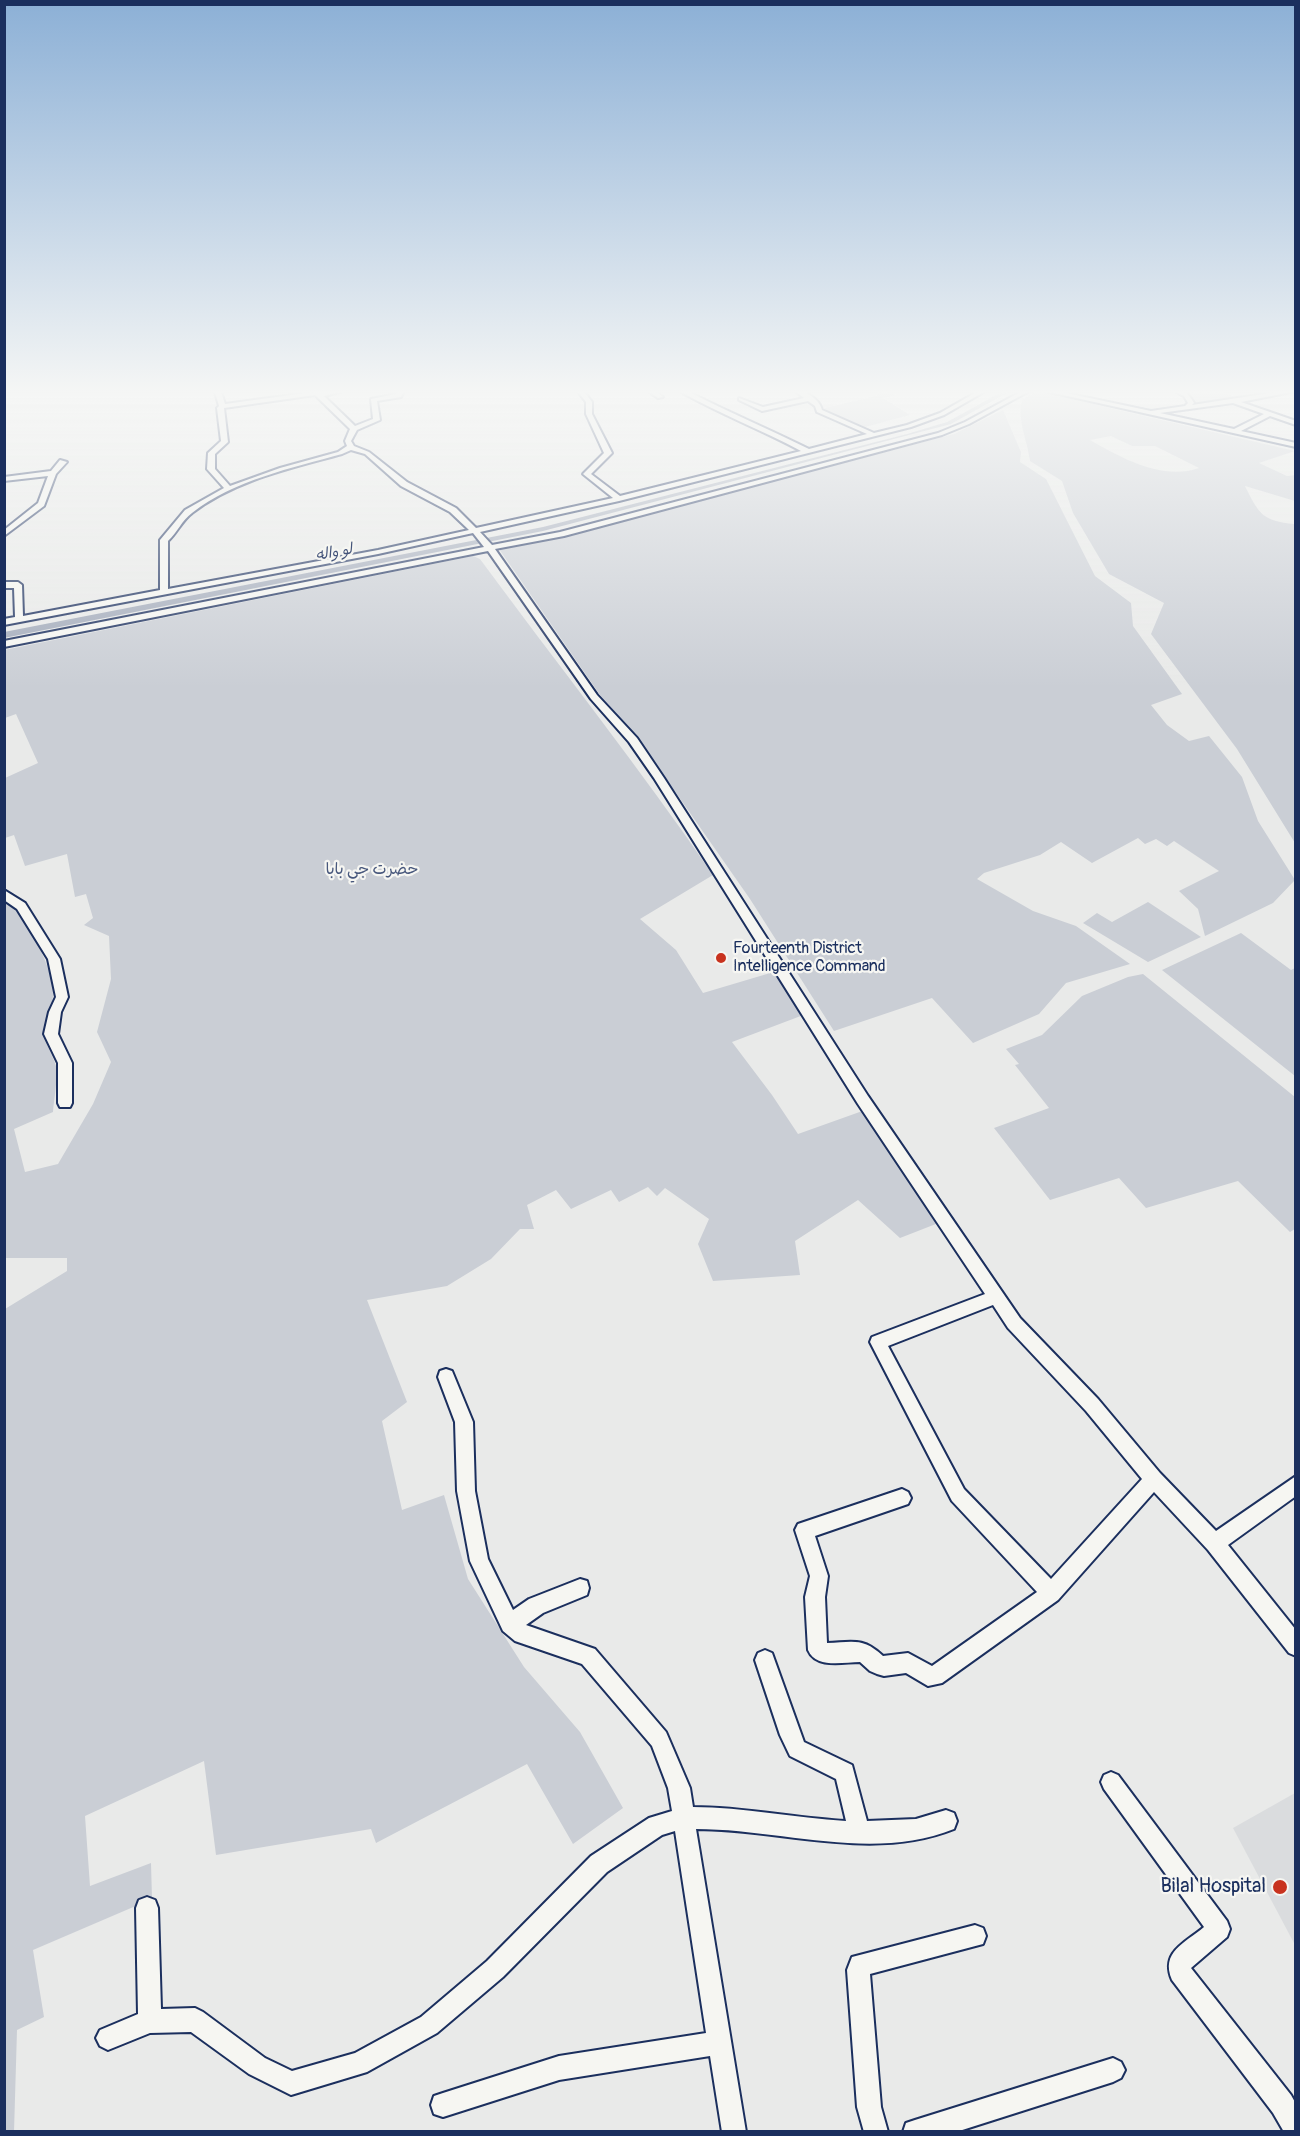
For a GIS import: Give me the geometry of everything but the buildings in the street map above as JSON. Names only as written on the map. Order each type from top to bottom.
[{"type":"street","points":[[4,534],[41,504],[47,489]]},
{"type":"street","points":[[164,592],[164,540],[176,531],[187,513],[229,489]]},
{"type":"street","points":[[413,489],[453,510],[475,532],[594,698],[633,740],[659,777],[863,1100],[1014,1323],[1092,1405],[1154,1479],[1215,1543],[1296,1646]]},
{"type":"street","points":[[606,489],[619,499]]},
{"type":"street","points":[[4,622],[378,552],[659,489]]},
{"type":"street","points":[[4,644],[561,534],[733,489]]},
{"type":"street","points":[[4,585],[18,585],[19,620]]},
{"type":"street","points":[[4,894],[21,906],[54,959],[62,996],[55,1012],[51,1034],[64,1063],[65,1103]]},
{"type":"street","points":[[996,1297],[878,1342],[958,1495],[1051,1593]]},
{"type":"street","points":[[446,1377],[464,1422],[466,1491],[479,1561],[510,1624],[522,1634],[588,1656],[659,1739],[678,1788],[734,2132]]},
{"type":"street","points":[[902,1498],[804,1530],[819,1576],[815,1597],[820,1652],[864,1652],[877,1664],[884,1666],[908,1663],[928,1676],[935,1676],[1051,1593],[1154,1479]]},
{"type":"street","points":[[1215,1543],[1296,1485]]},
{"type":"street","points":[[510,1624],[536,1606],[580,1588]]},
{"type":"street","points":[[765,1660],[790,1735],[798,1749],[845,1772],[859,1832]]},
{"type":"street","points":[[1111,1782],[1219,1929],[1179,1962],[1180,1972],[1282,2104],[1296,2128]]},
{"type":"street","points":[[108,2038],[150,2021],[195,2020],[257,2066],[291,2082],[359,2064],[429,2025],[495,1969],[599,1864],[657,1826],[684,1818],[713,1818],[804,1829],[859,1832],[916,1830],[946,1821]]},
{"type":"street","points":[[147,1908],[150,2021]]},
{"type":"street","points":[[876,2132],[869,2107],[858,1970],[860,1965],[975,1936]]},
{"type":"street","points":[[443,2106],[559,2068],[720,2043]]},
{"type":"street","points":[[915,2132],[1113,2070]]},
{"type":"shaded area","name":"Bilal Hospital","points":[[1295,1793],[1295,1945],[1233,1828]]},
{"type":"green space","points":[[744,489],[1051,489],[1095,576],[1131,603],[1133,626],[1182,694],[1151,705],[1167,725],[1189,741],[1209,736],[1242,777],[1258,821],[1295,880],[1273,903],[1205,936],[1198,909],[1179,891],[1219,871],[1174,841],[1167,846],[1156,839],[1145,844],[1138,838],[1092,863],[1061,842],[1040,855],[984,873],[977,879],[1033,911],[1076,926],[1130,964],[1066,983],[1039,1014],[973,1043],[932,998],[834,1031],[750,899],[637,737],[600,695],[499,549],[566,535]]},
{"type":"green space","points":[[1065,489],[1246,489],[1258,510],[1268,518],[1295,524],[1295,843],[1237,749],[1151,634],[1164,603],[1109,574],[1073,513]]},
{"type":"green space","points":[[1254,489],[1295,489],[1295,501]]},
{"type":"green space","name":"حضرت جي بابا","points":[[473,556],[480,559],[713,875],[640,919],[676,950],[703,993],[777,971],[806,1014],[732,1042],[798,1134],[868,1109],[941,1222],[900,1238],[858,1200],[795,1241],[800,1275],[713,1281],[698,1244],[709,1219],[665,1188],[657,1196],[648,1187],[619,1202],[611,1190],[571,1209],[556,1190],[527,1205],[534,1229],[520,1229],[491,1259],[447,1286],[367,1300],[407,1402],[382,1421],[402,1510],[444,1495],[468,1579],[524,1667],[580,1732],[623,1808],[573,1844],[527,1764],[376,1843],[371,1829],[216,1855],[204,1761],[85,1816],[90,1886],[151,1863],[152,1899],[33,1950],[44,2017],[17,2030],[14,2132],[4,2131],[5,1309],[67,1271],[67,1258],[5,1258],[5,901],[22,919],[38,944],[49,972],[53,996],[45,1036],[56,1066],[53,1112],[14,1129],[25,1172],[58,1164],[93,1104],[111,1062],[97,1032],[111,979],[109,936],[84,925],[93,918],[86,894],[75,897],[67,854],[25,866],[14,835],[5,838],[5,778],[38,763],[16,714],[5,718],[4,650]]},
{"type":"green space","points":[[1148,902],[1201,937],[1148,962],[1083,923],[1097,913],[1112,922]]},
{"type":"green space","points":[[1241,933],[1291,970],[1295,968],[1295,1076],[1162,970]]},
{"type":"green space","points":[[1143,974],[1295,1097],[1295,1229],[1290,1232],[1238,1181],[1146,1208],[1119,1178],[1050,1200],[994,1128],[1049,1108],[1015,1065],[1019,1064],[1006,1049],[1042,1035],[1082,996],[1128,977]]},
{"type":"waterway","name":"لو واله","points":[[4,635],[543,529],[700,489]]},
{"type":"place","name":"Fourteenth District Intelligence Command","points":[[721,958]]},
{"type":"place","name":"Bilal Hospital","points":[[1280,1887]]}]
